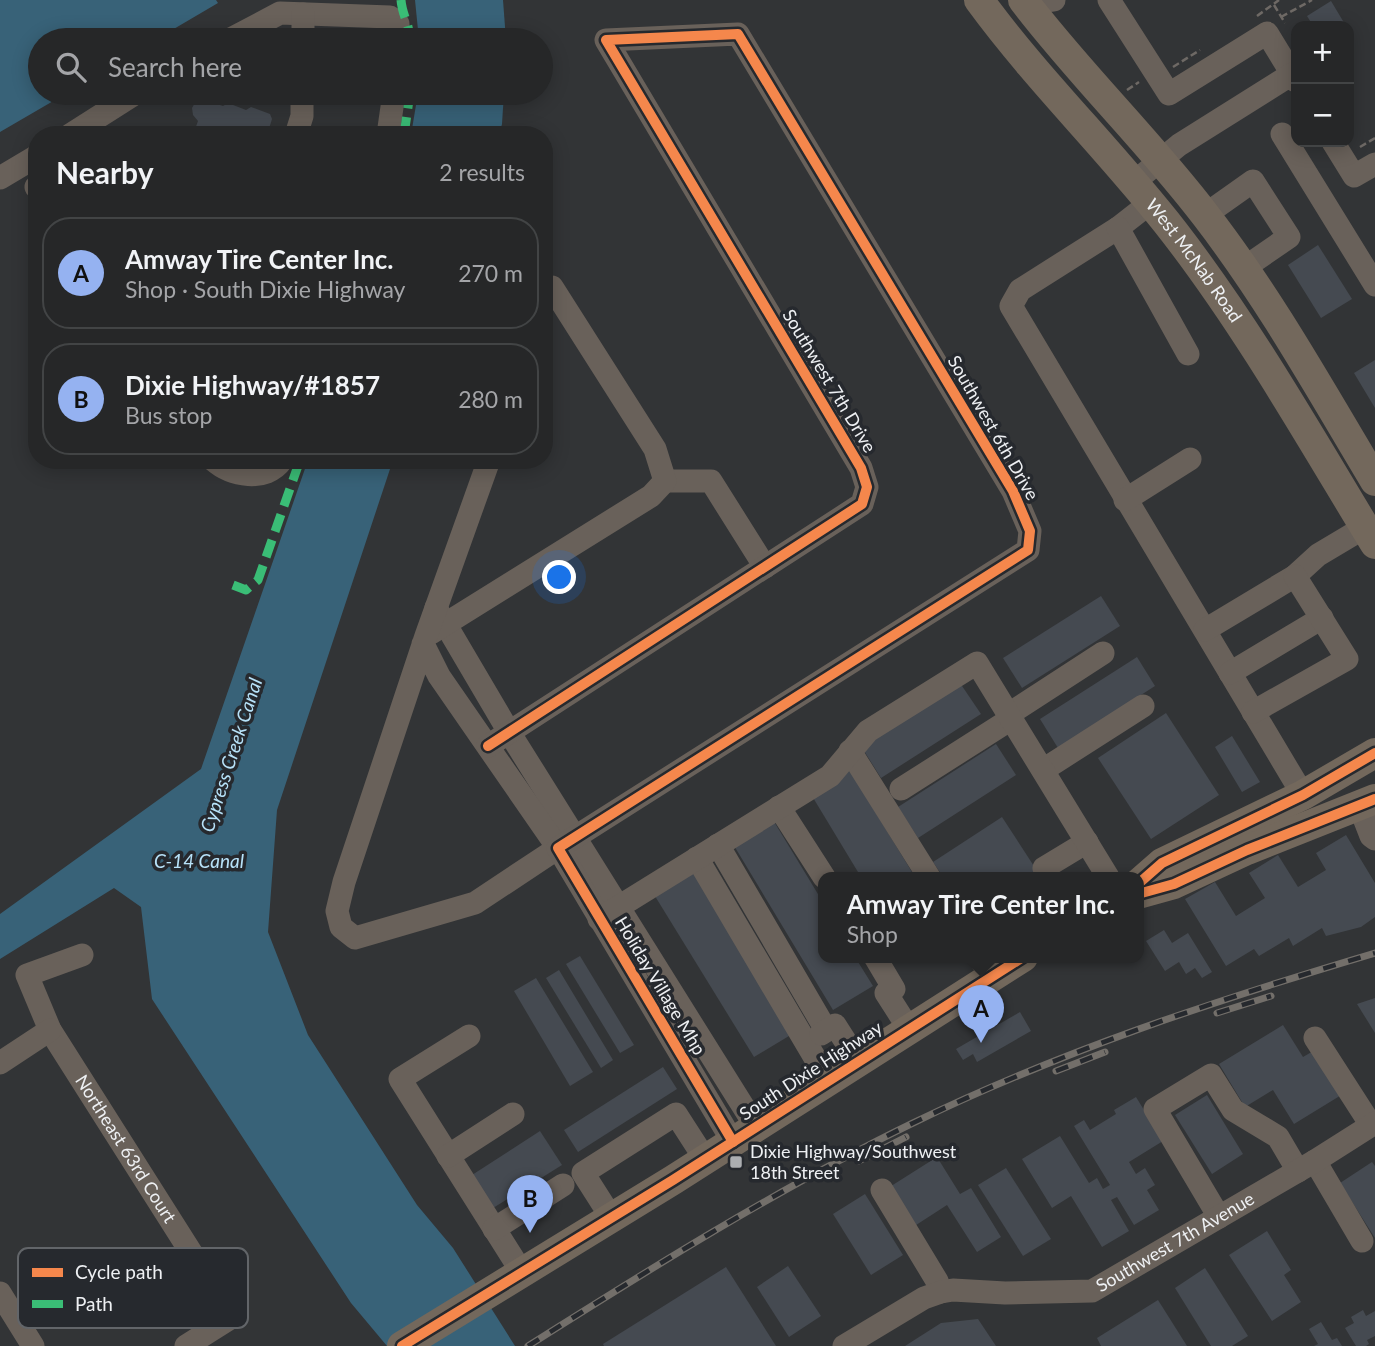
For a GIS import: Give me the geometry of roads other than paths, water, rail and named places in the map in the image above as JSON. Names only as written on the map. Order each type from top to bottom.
[{"type":"main road","name":"West McNab Road","points":[[979,0],[1047,86],[1142,193],[1189,252],[1232,315],[1370,536]]},
{"type":"main road","name":"West McNab Road","points":[[1023,0],[1072,61],[1160,160],[1244,268],[1375,481]]},
{"type":"main road","points":[[1144,879],[1162,863],[1303,795],[1375,753]]},
{"type":"main road","points":[[1144,893],[1174,884],[1247,850],[1367,802]]},
{"type":"main road","name":"South Dixie Highway","points":[[401,1346],[744,1135],[909,1029],[985,967]]},
{"type":"street","points":[[1023,0],[1054,0]]},
{"type":"street","points":[[1109,0],[1168,94],[1267,33],[1291,73]]},
{"type":"street","points":[[251,28],[279,13],[390,18],[398,24],[398,28]]},
{"type":"street","points":[[303,14],[303,28]]},
{"type":"street","name":"Southwest 6th Drive","points":[[567,842],[1028,550],[1030,531],[1013,491],[738,34],[606,40]]},
{"type":"street","name":"Southwest 7th Drive","points":[[488,746],[854,511],[862,504],[867,487],[861,468],[606,40]]},
{"type":"street","points":[[1291,80],[1180,145],[1160,160],[1118,228],[1020,290],[1011,306],[1303,795]]},
{"type":"street","points":[[84,126],[117,105]]},
{"type":"street","points":[[299,126],[302,105]]},
{"type":"street","points":[[388,126],[392,105]]},
{"type":"street","points":[[1282,134],[1375,285]]},
{"type":"street","points":[[1346,147],[1354,176],[1372,174]]},
{"type":"street","points":[[0,178],[28,161]]},
{"type":"street","points":[[1205,215],[1253,181],[1289,237],[1244,268]]},
{"type":"street","points":[[1118,228],[1188,354]]},
{"type":"street","points":[[553,305],[655,449],[665,481]]},
{"type":"street","points":[[1125,500],[1190,460]]},
{"type":"street","points":[[226,469],[256,476],[274,469]]},
{"type":"street","points":[[486,469],[432,628],[369,800],[337,911],[341,927],[355,938],[475,902],[567,842]]},
{"type":"street","points":[[432,628],[651,496],[665,481],[711,481],[765,567]]},
{"type":"street","points":[[1205,630],[1295,576],[1318,555],[1370,536]]},
{"type":"street","points":[[1253,712],[1347,659],[1295,576]]},
{"type":"street","points":[[1230,673],[1322,618]]},
{"type":"street","name":"Holiday Village Mhp","points":[[432,628],[509,732],[567,842],[599,919],[744,1135]]},
{"type":"street","name":"Holiday Village Mhp","points":[[432,628],[439,676],[488,746],[619,906],[744,1135]]},
{"type":"street","points":[[901,789],[1103,653]]},
{"type":"street","points":[[599,919],[830,776],[868,731],[977,663],[1105,872]]},
{"type":"street","points":[[1043,770],[1143,706]]},
{"type":"street","points":[[850,751],[926,872]]},
{"type":"street","points":[[1367,802],[1371,836],[1375,839]]},
{"type":"street","points":[[779,807],[821,872]]},
{"type":"street","points":[[1044,868],[1087,842]]},
{"type":"street","points":[[718,845],[826,1030]]},
{"type":"street","points":[[697,858],[828,1080]]},
{"type":"street","name":"Northeast 63rd Court","points":[[82,955],[27,975],[50,1030],[188,1248]]},
{"type":"street","points":[[766,974],[786,962]]},
{"type":"street","points":[[879,963],[894,989],[887,993],[909,1029]]},
{"type":"street","points":[[806,1043],[835,1025],[858,1061]]},
{"type":"street","points":[[0,1063],[50,1030]]},
{"type":"street","points":[[469,1036],[400,1079],[521,1271]]},
{"type":"street","points":[[1315,1038],[1373,1124]]},
{"type":"street","points":[[1219,1217],[1155,1109],[1211,1075],[1233,1110],[1278,1137],[1307,1166],[1362,1241]]},
{"type":"street","points":[[448,1156],[513,1114]]},
{"type":"street","points":[[611,1217],[583,1173],[676,1114],[705,1159]]},
{"type":"street","name":"Southwest 7th Avenue","points":[[845,1346],[924,1298],[941,1292],[1092,1291],[1307,1166],[1373,1124]]},
{"type":"street","points":[[494,1229],[563,1185]]},
{"type":"street","points":[[882,1191],[941,1292]]},
{"type":"street","points":[[0,1293],[18,1322]]},
{"type":"street","points":[[22,1328],[33,1346]]},
{"type":"street","name":"Northeast 63rd Court","points":[[186,1346],[215,1328]]},
{"type":"water","points":[[0,0],[216,0],[218,3],[175,28],[28,28],[28,105],[46,105],[0,132]]},
{"type":"water","points":[[415,0],[503,0],[505,28],[418,28]]},
{"type":"water","points":[[416,105],[503,105],[501,126],[412,126]]},
{"type":"water","name":"C-14 Canal","points":[[305,469],[390,469],[277,810],[268,932],[308,1035],[417,1205],[453,1248],[515,1346],[387,1346],[351,1303],[152,999],[141,907],[114,888],[0,959],[0,914],[201,769]]},
{"type":"railway","points":[[528,1346],[765,1201],[863,1148],[969,1097],[1140,1029],[1375,953]]},
{"type":"railway","points":[[1217,1013],[1271,996]]},
{"type":"railway","points":[[1056,1071],[1105,1052]]},
{"type":"railway","points":[[859,1161],[906,1137]]},
{"type":"place","name":"Amway Tire Center Inc.","points":[[981,1043]]},
{"type":"place","name":"Dixie Highway/Southwest 18th Street","points":[[736,1162]]},
{"type":"place","name":"Dixie Highway/#1857","points":[[530,1233]]},
{"type":"water label","name":"Cypress Creek Canal","points":[[231,755]]}]
